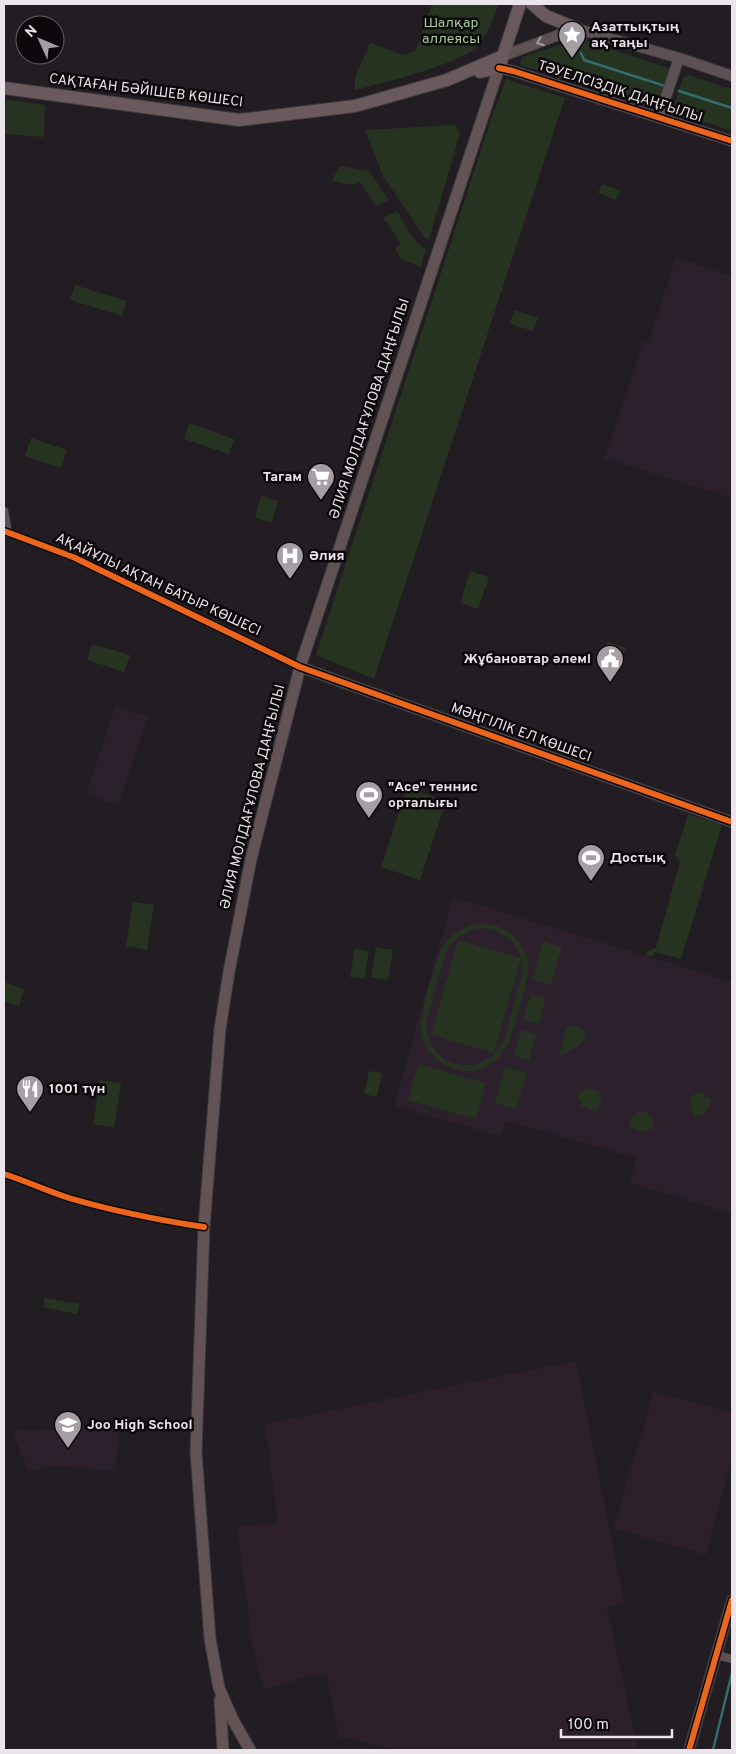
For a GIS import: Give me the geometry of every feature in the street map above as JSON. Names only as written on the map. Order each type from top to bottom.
[{"type":"main road","name":"ӘЛИЯ МОЛДАҒҰЛОВА ДАҢҒЫЛЫ","points":[[219,1688],[210,1639],[196,1452],[204,1227],[217,1065],[229,972],[251,859],[300,667],[520,4]]},
{"type":"main road","points":[[532,4],[546,16],[578,29]]},
{"type":"main road","name":"САҚТАҒАН БӘЙІШЕВ КӨШЕСІ","points":[[4,88],[240,120],[355,106],[428,87],[501,62]]},
{"type":"main road","points":[[219,1688],[223,1750]]},
{"type":"main road","points":[[219,1688],[233,1720],[250,1750]]},
{"type":"street","name":"ТӘУЕЛСІЗДІК ДАҢҒЫЛЫ","points":[[578,29],[569,30],[501,62],[513,71],[732,141]]},
{"type":"street","points":[[578,29],[679,58],[732,76]]},
{"type":"street","points":[[659,117],[679,58]]},
{"type":"street","points":[[4,511],[6,532]]},
{"type":"street","name":"АҚАЙҰЛЫ АҚТАН БАТЫР КӨШЕСІ","points":[[6,532],[73,557],[300,667]]},
{"type":"street","name":"МӘҢГІЛІК ЕЛ КӨШЕСІ","points":[[300,667],[732,822]]},
{"type":"street","points":[[4,1174],[66,1197],[104,1208],[164,1221],[204,1227]]},
{"type":"street","points":[[688,1750],[732,1600]]},
{"type":"street","points":[[716,1655],[732,1659]]},
{"type":"shaded area","points":[[676,257],[732,276],[732,498],[604,458],[643,341],[648,342]]},
{"type":"shaded area","points":[[115,706],[148,717],[118,805],[86,795]]},
{"type":"shaded area","points":[[453,897],[732,982],[732,1214],[630,1183],[636,1158],[506,1121],[501,1136],[394,1106]]},
{"type":"shaded area","points":[[576,1361],[624,1603],[607,1607],[638,1750],[397,1750],[339,1737],[326,1675],[305,1677],[264,1690],[253,1648],[237,1526],[278,1523],[265,1424]]},
{"type":"shaded area","points":[[654,1391],[732,1413],[732,1459],[706,1555],[613,1528]]},
{"type":"shaded area","name":"Joo High School","points":[[120,1427],[115,1471],[55,1466],[28,1471],[12,1431]]},
{"type":"green space","name":"Шалқар аллеясы","points":[[432,4],[498,4],[487,33],[480,43],[468,53],[422,72],[355,90],[355,77],[370,43],[403,55],[416,50]]},
{"type":"green space","points":[[585,40],[671,69],[658,108],[520,65],[522,57],[569,42]]},
{"type":"green space","points":[[688,75],[732,89],[732,131],[677,113],[674,110],[683,78]]},
{"type":"green space","points":[[506,79],[565,98],[374,679],[316,655]]},
{"type":"green space","points":[[4,99],[45,105],[44,137],[4,134]]},
{"type":"green space","points":[[454,125],[460,133],[429,240],[425,238],[383,176],[365,130]]},
{"type":"green space","points":[[340,166],[369,171],[389,200],[376,206],[360,182],[353,185],[331,181]]},
{"type":"green space","points":[[602,184],[620,190],[616,200],[598,193]]},
{"type":"green space","points":[[397,211],[409,232],[417,242],[426,248],[421,267],[401,259],[395,248],[401,244],[384,218]]},
{"type":"green space","points":[[75,285],[127,301],[122,316],[70,300]]},
{"type":"green space","points":[[515,310],[538,318],[533,331],[510,324]]},
{"type":"green space","points":[[189,423],[234,439],[229,454],[184,439]]},
{"type":"green space","points":[[31,438],[67,450],[61,468],[25,456]]},
{"type":"green space","points":[[261,496],[278,501],[272,523],[255,518]]},
{"type":"green space","points":[[470,571],[489,577],[478,609],[460,603]]},
{"type":"green space","points":[[607,642],[626,648],[623,657],[604,652]]},
{"type":"green space","points":[[92,644],[130,655],[124,672],[87,660]]},
{"type":"green space","points":[[407,788],[446,801],[420,880],[381,867]]},
{"type":"green space","points":[[688,814],[722,825],[681,959],[655,952],[653,957],[646,955],[647,951],[656,948],[680,862],[675,856]]},
{"type":"green space","points":[[133,902],[154,905],[147,950],[126,946]]},
{"type":"green space","points":[[480,923],[497,926],[512,934],[523,947],[528,971],[507,1046],[498,1058],[489,1065],[475,1070],[464,1071],[444,1065],[436,1059],[424,1041],[421,1024],[428,990],[441,949],[458,931]],"holes":[[[484,928],[508,937],[513,943],[520,956],[522,965],[522,974],[504,1040],[494,1053],[482,1062],[469,1065],[456,1064],[444,1059],[435,1049],[429,1036],[427,1020],[449,947],[457,938],[472,930]]]},
{"type":"green space","points":[[458,940],[521,958],[494,1053],[431,1035]]},
{"type":"green space","points":[[543,941],[562,947],[551,985],[532,980]]},
{"type":"green space","points":[[376,947],[393,950],[388,980],[371,977]]},
{"type":"green space","points":[[355,948],[369,951],[364,979],[350,977]]},
{"type":"green space","points":[[4,982],[24,989],[19,1006],[4,1001]]},
{"type":"green space","points":[[531,994],[546,998],[539,1024],[523,1020]]},
{"type":"green space","points":[[567,1025],[582,1030],[586,1034],[586,1038],[578,1047],[559,1056]]},
{"type":"green space","points":[[521,1030],[537,1034],[529,1060],[514,1056]]},
{"type":"green space","points":[[418,1064],[486,1083],[476,1119],[408,1100]]},
{"type":"green space","points":[[505,1067],[527,1073],[516,1109],[495,1103]]},
{"type":"green space","points":[[369,1071],[382,1073],[377,1097],[364,1094]]},
{"type":"green space","points":[[100,1080],[121,1083],[114,1127],[93,1124]]},
{"type":"green space","points":[[589,1088],[598,1091],[602,1099],[597,1113],[582,1106],[577,1093]]},
{"type":"green space","points":[[700,1092],[712,1100],[704,1114],[694,1117],[690,1103],[691,1098]]},
{"type":"green space","points":[[641,1111],[651,1116],[654,1128],[641,1132],[628,1126],[634,1115]]},
{"type":"green space","points":[[45,1298],[79,1304],[77,1314],[43,1307]]},
{"type":"waterway","points":[[581,53],[584,60],[665,86]]},
{"type":"waterway","points":[[679,91],[732,108]]},
{"type":"waterway","points":[[713,1750],[732,1673]]},
{"type":"cycle path","points":[[499,68],[732,141]]},
{"type":"cycle path","points":[[4,531],[73,557],[300,667],[732,822]]},
{"type":"cycle path","points":[[4,1174],[86,1203],[136,1215],[204,1227]]},
{"type":"cycle path","points":[[689,1750],[732,1600]]},
{"type":"place","name":"Азаттықтың ақ таңы","points":[[572,59]]},
{"type":"place","name":"Тагам","points":[[321,501]]},
{"type":"place","name":"Әлия","points":[[290,580]]},
{"type":"place","name":"Жұбановтар әлемі","points":[[610,683]]},
{"type":"place","name":"\"Ace\" теннис орталығы","points":[[369,819]]},
{"type":"place","name":"Достық","points":[[591,882]]},
{"type":"place","name":"1001 түн","points":[[30,1113]]},
{"type":"place","name":"Joo High School","points":[[68,1449]]}]
